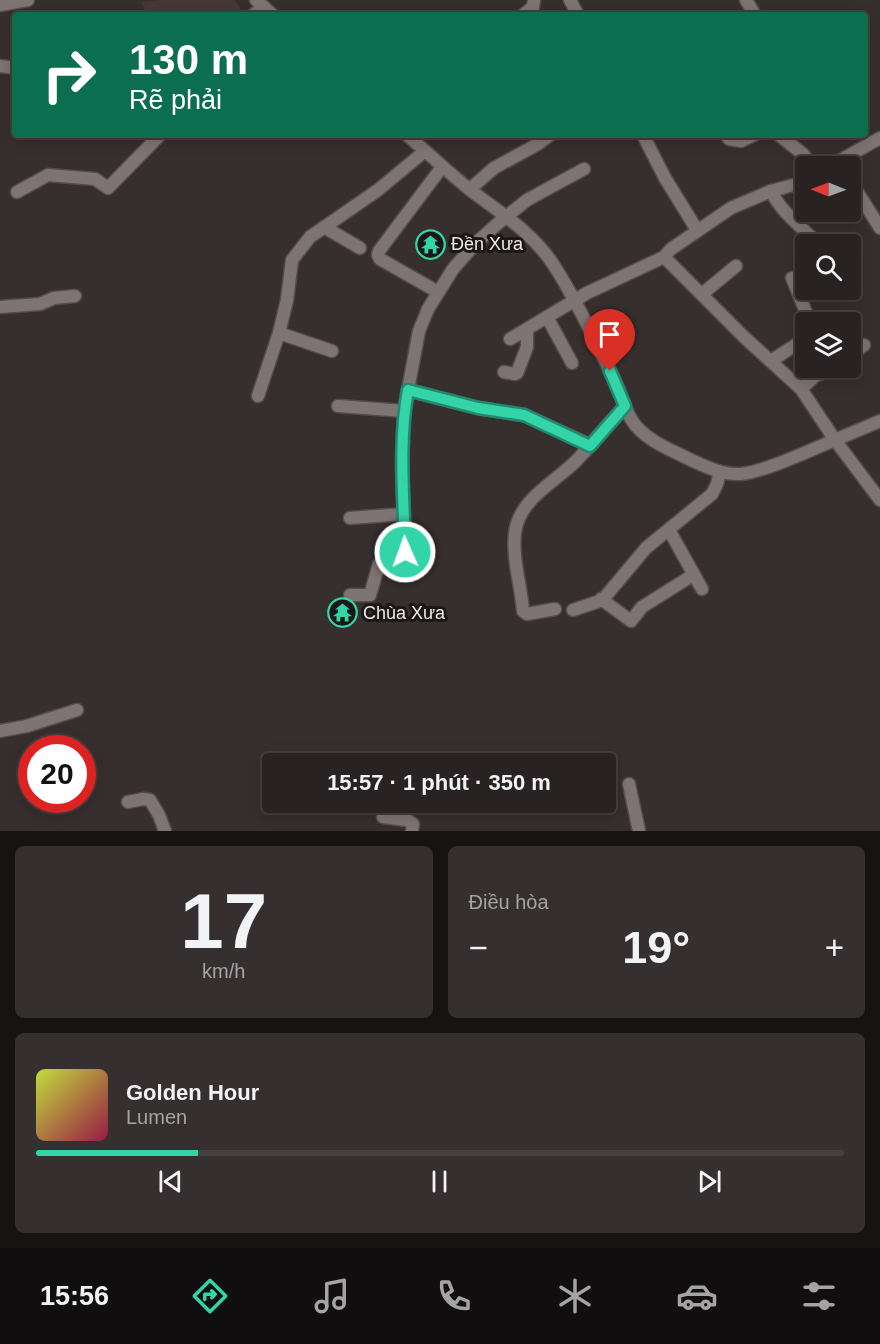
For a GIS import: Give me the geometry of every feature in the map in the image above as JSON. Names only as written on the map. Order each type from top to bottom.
[{"type":"street","points":[[0,4],[28,0]]},
{"type":"street","points":[[16,192],[48,175],[94,179],[108,188],[157,138]]},
{"type":"street","points":[[410,138],[442,167],[531,237],[542,249],[574,301],[625,406],[636,425],[651,439],[697,463],[720,472],[733,474],[750,472],[880,422]]},
{"type":"street","points":[[470,189],[494,168],[546,138]]},
{"type":"street","points":[[645,138],[665,178],[697,230]]},
{"type":"street","points":[[728,138],[737,141],[746,138]]},
{"type":"street","points":[[783,138],[804,156]]},
{"type":"street","points":[[851,156],[880,138]]},
{"type":"street","points":[[258,396],[279,333],[287,300],[292,260],[305,242],[378,190],[425,151]]},
{"type":"street","points":[[438,292],[380,259],[378,255],[442,167]]},
{"type":"street","points":[[350,595],[370,595],[379,564],[403,556],[405,552],[402,468],[404,411],[419,331],[438,292],[453,269],[475,244],[506,216],[527,200],[584,169]]},
{"type":"street","points":[[510,339],[574,301],[664,257],[670,249],[723,212],[771,191],[795,185]]},
{"type":"street","points":[[771,191],[783,210],[809,234]]},
{"type":"street","points":[[861,198],[880,228]]},
{"type":"street","points":[[324,227],[360,248]]},
{"type":"street","points":[[664,257],[801,389],[835,440],[880,500]]},
{"type":"street","points":[[702,294],[736,266]]},
{"type":"street","points":[[792,278],[806,312]]},
{"type":"street","points":[[0,307],[40,304],[54,298],[75,296]]},
{"type":"street","points":[[548,317],[572,363]]},
{"type":"street","points":[[504,372],[517,373],[528,348],[527,328]]},
{"type":"street","points":[[279,333],[332,351]]},
{"type":"street","points":[[771,361],[795,345]]},
{"type":"street","points":[[801,389],[813,378]]},
{"type":"street","points":[[408,390],[478,408],[524,415],[590,446]]},
{"type":"street","points":[[338,406],[404,411]]},
{"type":"street","points":[[555,609],[527,614],[523,611],[515,550],[518,520],[530,501],[575,462],[625,406]]},
{"type":"street","points":[[573,610],[601,599],[646,548],[712,494],[720,472]]},
{"type":"street","points":[[350,518],[404,514]]},
{"type":"street","points":[[669,530],[702,589]]},
{"type":"street","points":[[601,599],[631,621],[642,607],[693,574]]},
{"type":"street","points":[[0,731],[27,726],[77,710]]},
{"type":"street","points":[[629,784],[639,831]]},
{"type":"street","points":[[128,802],[150,800],[165,831]]},
{"type":"street","points":[[382,817],[410,821],[413,824],[412,831]]},
{"type":"shaded area","points":[[234,0],[243,12],[146,12],[141,2]]},
{"type":"place","name":"Đền Xưa","points":[[430,244]]},
{"type":"place","name":"Chùa Xưa","points":[[342,613]]},
{"type":"route","points":[[405,552],[402,443],[408,390],[459,404],[524,415],[590,446],[625,406],[610,371]]}]
